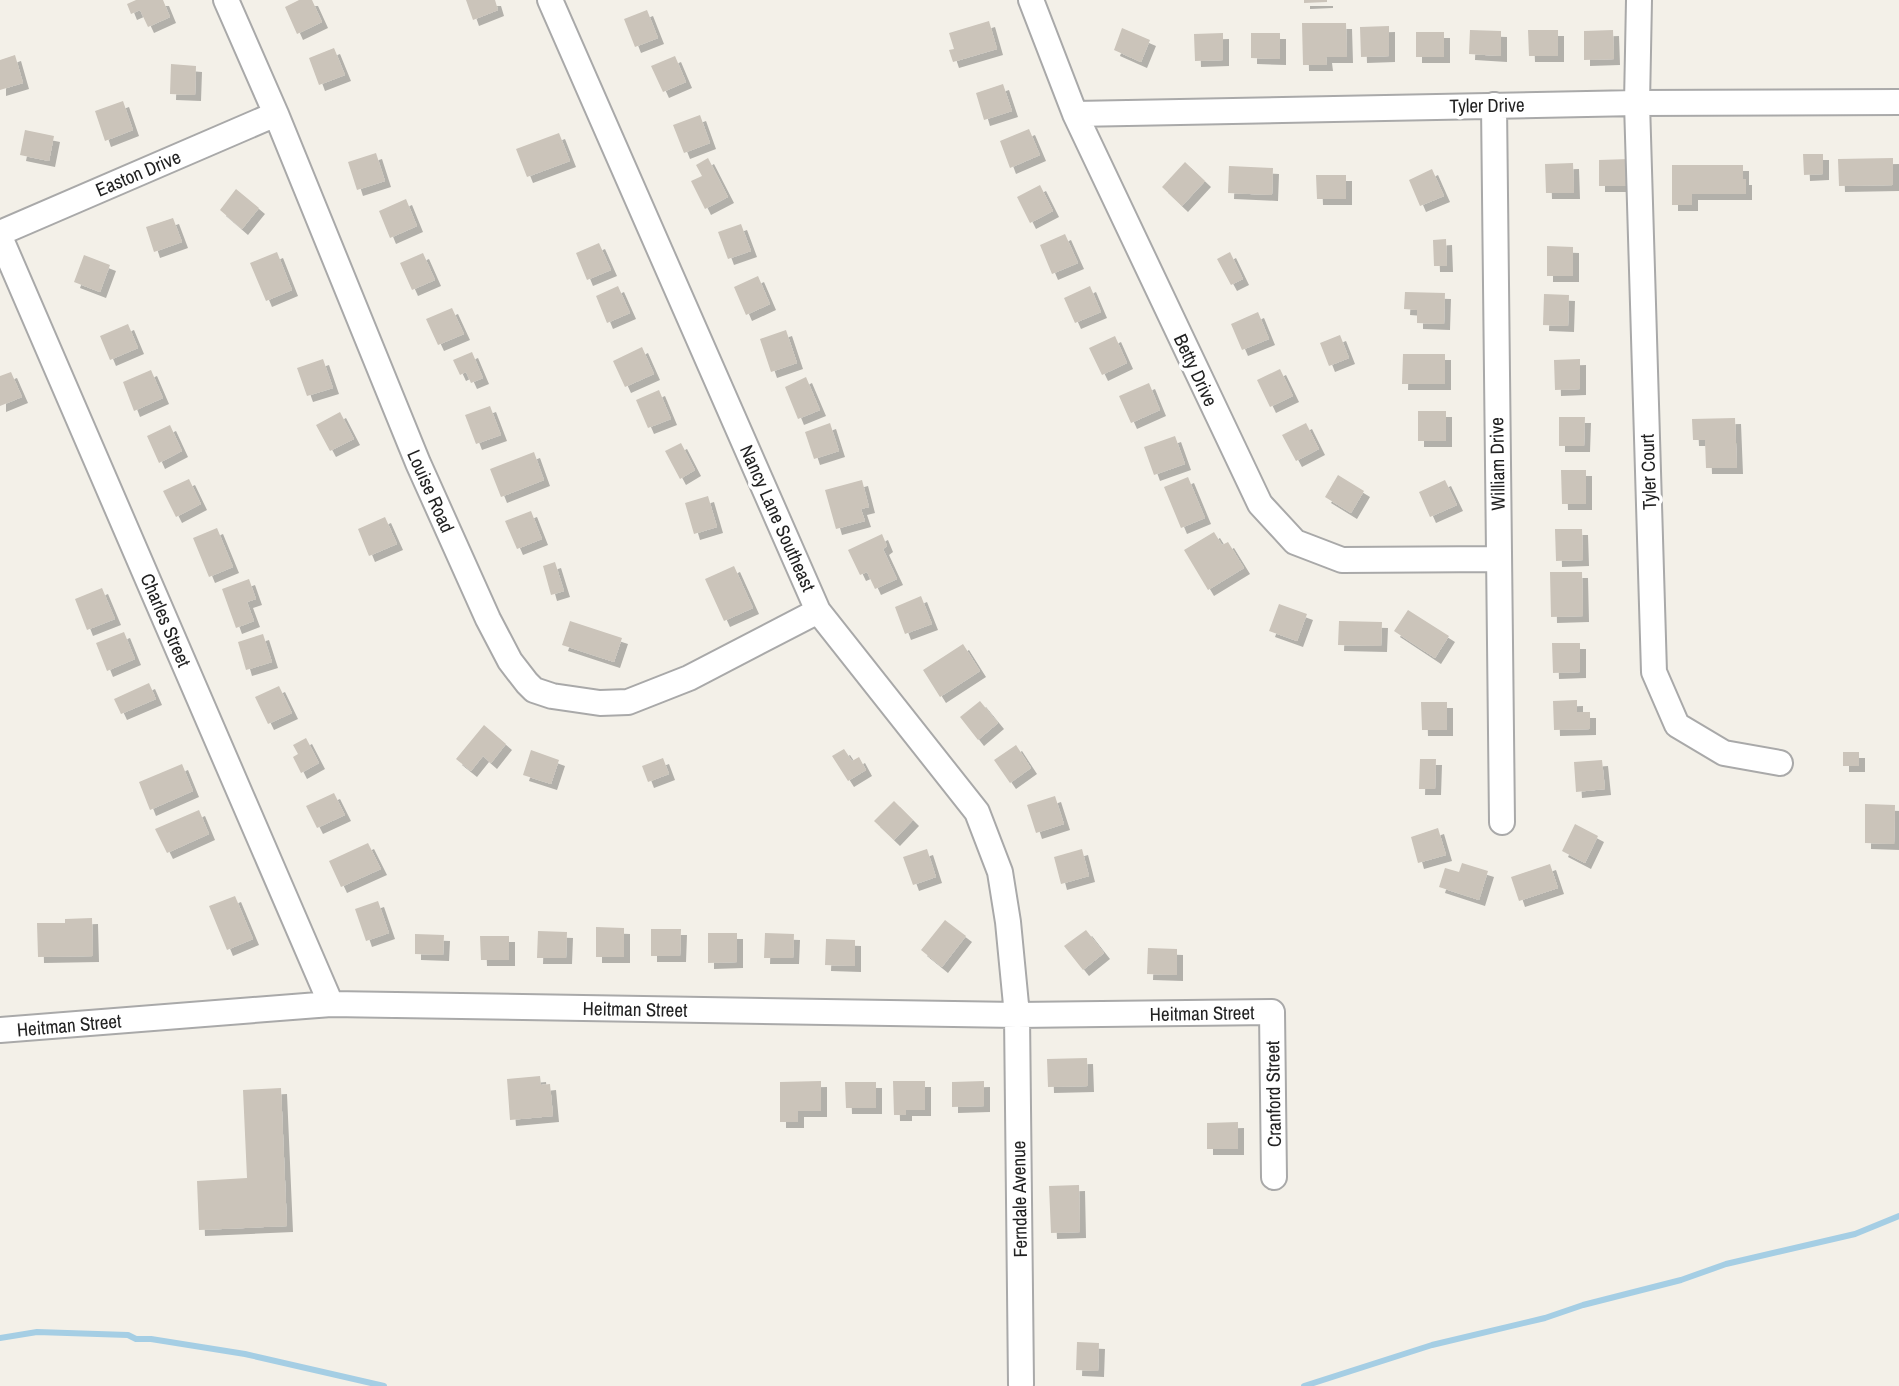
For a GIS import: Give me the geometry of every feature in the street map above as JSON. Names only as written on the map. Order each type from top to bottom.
[{"type":"street","name":"Louise Road","points":[[226,0],[276,114],[418,463],[488,619],[510,661],[527,683],[534,690],[552,696],[600,703],[628,702],[689,678],[818,611]]},
{"type":"street","name":"Nancy Lane Southeast","points":[[550,0],[818,611],[977,812],[1000,872],[1017,1015]]},
{"type":"street","name":"Betty Drive","points":[[1031,0],[1075,114],[1260,505],[1295,542],[1342,560],[1498,559]]},
{"type":"street","name":"Tyler Court","points":[[1639,0],[1637,103],[1654,672],[1676,725],[1724,753],[1780,763]]},
{"type":"street","name":"Tyler Drive","points":[[1075,114],[1494,105],[1899,102]]},
{"type":"street","name":"William Drive","points":[[1494,105],[1502,822]]},
{"type":"street","name":"Easton Drive","points":[[0,235],[276,114]]},
{"type":"street","name":"Charles Street","points":[[0,235],[331,1004]]},
{"type":"street","name":"Heitman Street","points":[[0,1030],[331,1004],[1017,1015],[1272,1012]]},
{"type":"street","name":"Cranford Street","points":[[1272,1012],[1274,1177]]},
{"type":"street","name":"Ferndale Avenue","points":[[1017,1015],[1021,1384]]},
{"type":"building","points":[[136,0],[163,0],[170,17],[148,27],[140,10],[131,14],[127,4]]},
{"type":"building","points":[[299,0],[312,0],[322,22],[297,34],[285,7]]},
{"type":"building","points":[[466,0],[495,0],[498,10],[473,20]]},
{"type":"building","points":[[1304,0],[1327,0],[1327,2],[1304,3]]},
{"type":"building","points":[[647,10],[658,38],[635,47],[624,19]]},
{"type":"building","points":[[989,21],[997,49],[953,62],[949,50],[954,49],[949,33]]},
{"type":"building","points":[[1302,23],[1346,23],[1347,57],[1326,57],[1327,65],[1303,65]]},
{"type":"building","points":[[1389,26],[1389,56],[1361,57],[1360,27]]},
{"type":"building","points":[[1122,28],[1150,40],[1141,62],[1114,50]]},
{"type":"building","points":[[1470,30],[1501,31],[1501,56],[1469,54]]},
{"type":"building","points":[[1528,30],[1558,30],[1558,56],[1529,56]]},
{"type":"building","points":[[1613,30],[1614,59],[1584,60],[1584,31]]},
{"type":"building","points":[[1416,32],[1444,32],[1444,57],[1416,57]]},
{"type":"building","points":[[1223,33],[1223,60],[1195,61],[1194,34]]},
{"type":"building","points":[[1251,33],[1280,33],[1280,59],[1251,58]]},
{"type":"building","points":[[334,48],[345,75],[319,85],[309,58]]},
{"type":"building","points":[[15,55],[23,83],[0,90],[0,60]]},
{"type":"building","points":[[675,56],[686,82],[663,92],[651,66]]},
{"type":"building","points":[[171,64],[196,66],[195,95],[170,94]]},
{"type":"building","points":[[1003,84],[1012,111],[984,120],[976,93]]},
{"type":"building","points":[[123,101],[133,130],[105,141],[95,111]]},
{"type":"building","points":[[700,115],[710,143],[684,153],[673,125]]},
{"type":"building","points":[[1029,129],[1040,155],[1010,168],[1000,141]]},
{"type":"building","points":[[25,130],[54,136],[49,161],[20,155]]},
{"type":"building","points":[[559,133],[570,161],[527,177],[516,149]]},
{"type":"building","points":[[376,153],[385,181],[357,190],[348,162]]},
{"type":"building","points":[[1803,154],[1823,154],[1823,174],[1804,175]]},
{"type":"building","points":[[708,158],[728,197],[705,209],[691,181],[702,176],[696,165]]},
{"type":"building","points":[[1893,158],[1893,185],[1839,186],[1838,159]]},
{"type":"building","points":[[1629,159],[1629,186],[1599,186],[1599,160]]},
{"type":"building","points":[[1185,162],[1205,181],[1182,206],[1162,187]]},
{"type":"building","points":[[1573,163],[1574,193],[1546,193],[1545,164]]},
{"type":"building","points":[[1672,165],[1743,165],[1746,194],[1692,194],[1692,205],[1672,205]]},
{"type":"building","points":[[1229,166],[1273,168],[1272,195],[1228,193]]},
{"type":"building","points":[[1432,169],[1444,196],[1420,206],[1409,180]]},
{"type":"building","points":[[1316,175],[1346,175],[1346,199],[1317,199]]},
{"type":"building","points":[[1040,185],[1053,211],[1030,223],[1017,197]]},
{"type":"building","points":[[236,189],[259,208],[242,229],[220,210]]},
{"type":"building","points":[[406,199],[417,226],[390,238],[379,211]]},
{"type":"building","points":[[173,218],[182,242],[154,252],[146,227]]},
{"type":"building","points":[[741,224],[751,251],[728,259],[718,232]]},
{"type":"building","points":[[1065,234],[1078,263],[1052,274],[1040,245]]},
{"type":"building","points":[[1446,239],[1447,266],[1434,266],[1433,240]]},
{"type":"building","points":[[599,243],[611,270],[587,280],[576,253]]},
{"type":"building","points":[[1547,246],[1573,247],[1573,276],[1547,276]]},
{"type":"building","points":[[277,252],[292,290],[266,301],[250,263]]},
{"type":"building","points":[[1230,252],[1243,279],[1231,285],[1217,259]]},
{"type":"building","points":[[423,253],[435,280],[412,290],[400,263]]},
{"type":"building","points":[[84,255],[110,265],[100,292],[74,282]]},
{"type":"building","points":[[758,276],[770,304],[746,315],[734,287]]},
{"type":"building","points":[[618,286],[630,313],[607,323],[596,296]]},
{"type":"building","points":[[1090,286],[1101,312],[1075,323],[1064,298]]},
{"type":"building","points":[[1405,292],[1445,293],[1444,324],[1417,323],[1417,310],[1404,309]]},
{"type":"building","points":[[1544,294],[1569,295],[1568,326],[1543,325]]},
{"type":"building","points":[[452,308],[464,334],[438,345],[426,319]]},
{"type":"building","points":[[1258,312],[1269,339],[1242,350],[1231,324]]},
{"type":"building","points":[[128,324],[138,348],[110,360],[100,336]]},
{"type":"building","points":[[786,330],[797,363],[771,372],[760,339]]},
{"type":"building","points":[[1340,335],[1349,358],[1329,366],[1320,343]]},
{"type":"building","points":[[1115,336],[1127,363],[1102,375],[1089,348]]},
{"type":"building","points":[[642,347],[654,374],[625,387],[613,361]]},
{"type":"building","points":[[472,352],[483,378],[471,383],[466,372],[460,375],[453,360]]},
{"type":"building","points":[[1403,354],[1445,354],[1445,384],[1402,384]]},
{"type":"building","points":[[323,359],[333,388],[307,396],[297,368]]},
{"type":"building","points":[[1580,359],[1580,389],[1555,390],[1554,360]]},
{"type":"building","points":[[1280,369],[1293,396],[1270,407],[1257,380]]},
{"type":"building","points":[[151,370],[163,398],[134,411],[123,382]]},
{"type":"building","points":[[11,372],[22,397],[0,406],[0,376]]},
{"type":"building","points":[[806,377],[820,410],[798,419],[785,387]]},
{"type":"building","points":[[1149,383],[1160,410],[1131,423],[1119,396]]},
{"type":"building","points":[[659,390],[671,419],[648,428],[636,400]]},
{"type":"building","points":[[490,406],[501,435],[476,444],[465,415]]},
{"type":"building","points":[[1418,411],[1446,411],[1446,441],[1418,441]]},
{"type":"building","points":[[340,412],[354,439],[330,451],[316,425]]},
{"type":"building","points":[[1559,417],[1585,417],[1584,446],[1559,446]]},
{"type":"building","points":[[1735,418],[1737,468],[1706,468],[1705,440],[1693,440],[1692,419]]},
{"type":"building","points":[[830,423],[839,451],[814,459],[805,432]]},
{"type":"building","points":[[1306,423],[1319,449],[1296,461],[1282,435]]},
{"type":"building","points":[[170,425],[182,451],[159,463],[147,436]]},
{"type":"building","points":[[1175,436],[1185,464],[1154,475],[1144,447]]},
{"type":"building","points":[[681,443],[695,470],[680,479],[665,451]]},
{"type":"building","points":[[534,452],[544,480],[501,497],[490,469]]},
{"type":"building","points":[[1561,470],[1586,470],[1586,504],[1562,504]]},
{"type":"building","points":[[1338,475],[1364,491],[1351,513],[1325,497]]},
{"type":"building","points":[[1188,477],[1205,518],[1181,528],[1164,487]]},
{"type":"building","points":[[189,479],[201,504],[176,517],[163,491]]},
{"type":"building","points":[[862,480],[869,507],[861,509],[865,521],[836,529],[825,490]]},
{"type":"building","points":[[1445,480],[1457,505],[1430,517],[1419,492]]},
{"type":"building","points":[[708,496],[717,527],[694,534],[685,503]]},
{"type":"building","points":[[531,511],[542,539],[517,549],[505,521]]},
{"type":"building","points":[[385,517],[397,544],[369,556],[358,529]]},
{"type":"building","points":[[217,528],[233,567],[209,577],[193,538]]},
{"type":"building","points":[[1555,529],[1582,529],[1583,560],[1556,561]]},
{"type":"building","points":[[1214,532],[1222,545],[1228,542],[1244,568],[1208,590],[1184,550]]},
{"type":"building","points":[[882,534],[887,546],[883,549],[897,579],[875,589],[867,572],[860,575],[848,550]]},
{"type":"building","points":[[555,562],[564,591],[551,595],[543,566]]},
{"type":"building","points":[[734,566],[753,608],[724,621],[705,579]]},
{"type":"building","points":[[1550,572],[1582,572],[1583,616],[1551,617]]},
{"type":"building","points":[[249,579],[256,599],[247,602],[254,621],[236,628],[222,589]]},
{"type":"building","points":[[102,588],[115,619],[87,630],[75,599]]},
{"type":"building","points":[[921,596],[932,624],[905,634],[895,607]]},
{"type":"building","points":[[1279,604],[1307,614],[1297,641],[1269,631]]},
{"type":"building","points":[[1408,610],[1449,636],[1435,658],[1394,631]]},
{"type":"building","points":[[570,621],[622,638],[614,662],[562,645]]},
{"type":"building","points":[[1339,621],[1382,622],[1381,646],[1338,645]]},
{"type":"building","points":[[124,632],[135,659],[107,671],[96,643]]},
{"type":"building","points":[[263,634],[272,662],[246,670],[238,642]]},
{"type":"building","points":[[1552,643],[1580,643],[1580,672],[1553,673]]},
{"type":"building","points":[[963,644],[980,671],[940,697],[923,670]]},
{"type":"building","points":[[149,683],[156,699],[121,714],[114,699]]},
{"type":"building","points":[[279,686],[292,713],[268,724],[255,697]]},
{"type":"building","points":[[1577,700],[1577,712],[1590,712],[1590,729],[1554,730],[1553,701]]},
{"type":"building","points":[[980,701],[998,723],[978,740],[960,717]]},
{"type":"building","points":[[1421,702],[1447,702],[1447,730],[1422,730]]},
{"type":"building","points":[[484,725],[506,744],[491,763],[483,756],[471,771],[456,759]]},
{"type":"building","points":[[306,738],[319,763],[301,773],[293,757],[298,754],[293,745]]},
{"type":"building","points":[[1016,745],[1031,768],[1010,783],[994,760]]},
{"type":"building","points":[[844,749],[852,761],[859,757],[866,770],[848,781],[832,756]]},
{"type":"building","points":[[531,750],[559,760],[551,784],[523,775]]},
{"type":"building","points":[[1843,752],[1859,752],[1859,766],[1843,766]]},
{"type":"building","points":[[663,758],[669,774],[648,782],[642,766]]},
{"type":"building","points":[[1420,759],[1436,759],[1435,789],[1419,789]]},
{"type":"building","points":[[1602,760],[1605,789],[1576,792],[1574,762]]},
{"type":"building","points":[[182,764],[193,791],[150,810],[139,782]]},
{"type":"building","points":[[334,793],[345,815],[317,828],[306,806]]},
{"type":"building","points":[[1055,796],[1064,824],[1036,833],[1027,805]]},
{"type":"building","points":[[894,801],[913,820],[894,840],[874,821]]},
{"type":"building","points":[[1865,804],[1895,805],[1894,844],[1865,843]]},
{"type":"building","points":[[199,810],[209,834],[167,853],[155,829]]},
{"type":"building","points":[[1575,824],[1598,836],[1585,863],[1562,851]]},
{"type":"building","points":[[1438,828],[1446,855],[1418,863],[1411,837]]},
{"type":"building","points":[[368,843],[381,869],[341,887],[329,861]]},
{"type":"building","points":[[927,849],[936,877],[913,885],[903,857]]},
{"type":"building","points":[[1082,849],[1089,876],[1061,884],[1054,857]]},
{"type":"building","points":[[1462,863],[1488,871],[1479,900],[1439,887],[1445,868],[1459,872]]},
{"type":"building","points":[[1550,864],[1558,888],[1519,901],[1511,877]]},
{"type":"building","points":[[235,896],[253,939],[227,950],[209,906]]},
{"type":"building","points":[[378,901],[389,933],[366,941],[355,909]]},
{"type":"building","points":[[92,918],[93,956],[38,957],[37,923],[65,923],[65,919]]},
{"type":"building","points":[[945,920],[966,936],[942,967],[921,950]]},
{"type":"building","points":[[596,927],[624,928],[624,957],[596,957]]},
{"type":"building","points":[[651,929],[681,929],[680,956],[651,956]]},
{"type":"building","points":[[1086,930],[1104,953],[1083,970],[1064,946]]},
{"type":"building","points":[[538,931],[567,932],[566,958],[537,958]]},
{"type":"building","points":[[708,933],[737,933],[737,962],[708,963]]},
{"type":"building","points":[[765,933],[794,934],[793,958],[764,958]]},
{"type":"building","points":[[415,934],[444,935],[443,955],[415,954]]},
{"type":"building","points":[[480,936],[509,936],[509,960],[481,960]]},
{"type":"building","points":[[826,939],[855,940],[855,966],[825,965]]},
{"type":"building","points":[[1148,948],[1177,949],[1177,975],[1147,974]]},
{"type":"building","points":[[1087,1058],[1088,1086],[1048,1087],[1047,1059]]},
{"type":"building","points":[[540,1076],[541,1085],[550,1084],[553,1116],[510,1120],[507,1079]]},
{"type":"building","points":[[821,1081],[821,1111],[798,1111],[798,1122],[780,1122],[780,1082]]},
{"type":"building","points":[[893,1081],[925,1081],[925,1110],[906,1110],[906,1115],[894,1115]]},
{"type":"building","points":[[984,1081],[984,1106],[952,1107],[952,1082]]},
{"type":"building","points":[[845,1082],[876,1082],[876,1108],[846,1108]]},
{"type":"building","points":[[281,1088],[287,1226],[199,1230],[197,1181],[247,1178],[243,1090]]},
{"type":"building","points":[[1238,1122],[1238,1149],[1207,1149],[1207,1123]]},
{"type":"building","points":[[1079,1185],[1080,1232],[1051,1233],[1049,1186]]},
{"type":"building","points":[[1077,1342],[1099,1343],[1098,1371],[1076,1370]]},
{"type":"waterway","points":[[1304,1386],[1432,1345],[1545,1318],[1583,1305],[1681,1280],[1726,1264],[1855,1234],[1899,1216]]},
{"type":"waterway","points":[[0,1338],[37,1332],[128,1335],[136,1339],[245,1354],[384,1386]]}]
